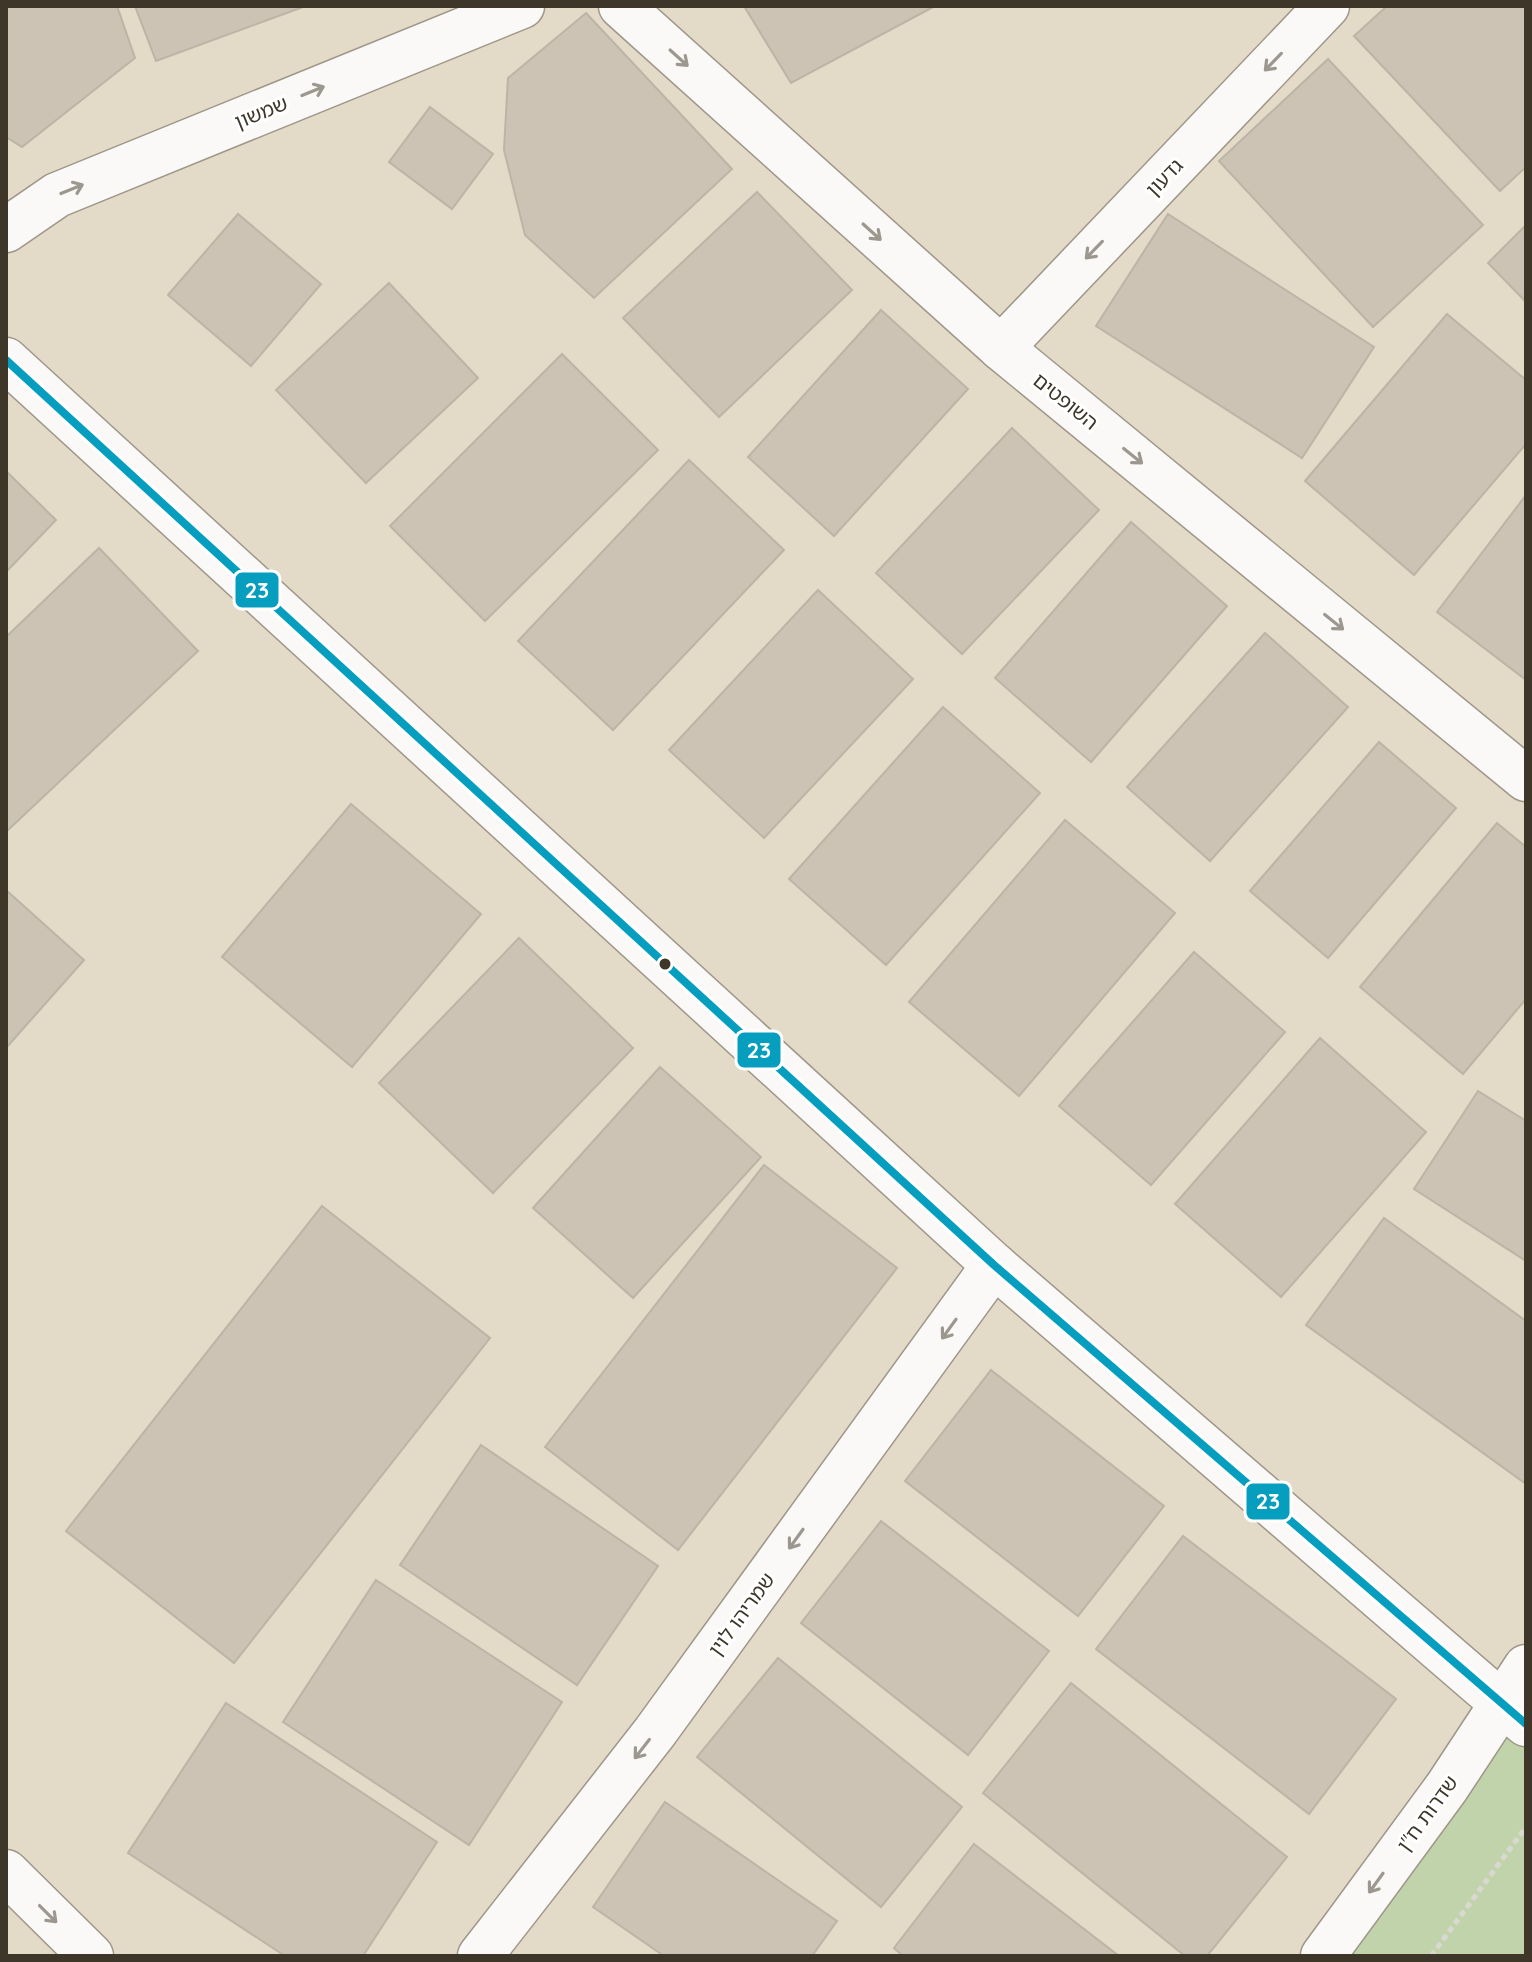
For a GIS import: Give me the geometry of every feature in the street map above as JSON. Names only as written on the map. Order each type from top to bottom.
[{"type":"street","name":"שמשון","points":[[6,230],[57,195],[522,6]]},
{"type":"street","name":"השופטים","points":[[621,6],[1001,348],[1526,779]]},
{"type":"street","name":"גדעון","points":[[1001,348],[1327,6]]},
{"type":"street","points":[[6,360],[994,1265],[1514,1715]]},
{"type":"street","name":"שמריהו לוין","points":[[480,1956],[655,1732],[994,1265]]},
{"type":"street","name":"שדרות ח\"ן","points":[[1323,1956],[1447,1787],[1514,1715],[1526,1667]]},
{"type":"street","points":[[6,1872],[91,1956]]},
{"type":"path","points":[[1431,1956],[1526,1827]]},
{"type":"green space","points":[[1526,1710],[1526,1956],[1345,1956],[1522,1716]]},
{"type":"building","points":[[6,6],[117,6],[135,58],[22,147],[6,137]]},
{"type":"building","points":[[135,6],[303,6],[303,7],[156,61]]},
{"type":"building","points":[[744,6],[935,6],[791,83]]},
{"type":"building","points":[[1387,6],[1526,6],[1526,167],[1500,191],[1354,36]]},
{"type":"building","points":[[586,13],[732,169],[594,298],[525,235],[504,150],[508,78]]},
{"type":"building","points":[[1328,59],[1483,225],[1373,327],[1219,161]]},
{"type":"building","points":[[430,107],[493,154],[452,209],[389,162]]},
{"type":"building","points":[[757,192],[852,290],[719,417],[623,318]]},
{"type":"building","points":[[238,214],[321,284],[251,366],[168,295]]},
{"type":"building","points":[[1168,214],[1374,347],[1302,458],[1096,326]]},
{"type":"building","points":[[1526,225],[1526,302],[1488,263]]},
{"type":"building","points":[[389,283],[478,378],[366,483],[276,390]]},
{"type":"building","points":[[881,310],[968,389],[834,536],[748,457]]},
{"type":"building","points":[[1447,314],[1526,380],[1526,444],[1414,575],[1305,481]]},
{"type":"building","points":[[562,354],[658,450],[485,621],[390,526]]},
{"type":"building","points":[[1012,428],[1099,510],[962,654],[876,573]]},
{"type":"building","points":[[689,460],[784,550],[613,730],[518,641]]},
{"type":"building","points":[[6,471],[56,520],[6,572]]},
{"type":"building","points":[[1526,495],[1526,680],[1437,612]]},
{"type":"building","points":[[1131,522],[1227,606],[1091,762],[995,678]]},
{"type":"building","points":[[99,548],[198,651],[6,832],[6,637]]},
{"type":"building","points":[[818,590],[913,679],[764,838],[669,750]]},
{"type":"building","points":[[1265,633],[1348,707],[1210,861],[1127,787]]},
{"type":"building","points":[[943,707],[1040,793],[886,965],[789,879]]},
{"type":"building","points":[[1379,742],[1456,808],[1328,958],[1250,891]]},
{"type":"building","points":[[351,804],[481,914],[352,1067],[222,957]]},
{"type":"building","points":[[1065,820],[1175,913],[1019,1096],[909,1002]]},
{"type":"building","points":[[1497,823],[1526,847],[1526,999],[1463,1074],[1360,987]]},
{"type":"building","points":[[6,890],[84,960],[6,1048]]},
{"type":"building","points":[[519,938],[633,1048],[493,1193],[379,1083]]},
{"type":"building","points":[[1194,952],[1285,1032],[1151,1185],[1059,1106]]},
{"type":"building","points":[[1320,1038],[1426,1132],[1281,1297],[1175,1204]]},
{"type":"building","points":[[660,1067],[761,1157],[633,1298],[533,1208]]},
{"type":"building","points":[[1478,1091],[1526,1121],[1526,1261],[1414,1189]]},
{"type":"building","points":[[764,1165],[897,1268],[678,1550],[545,1447]]},
{"type":"building","points":[[322,1206],[490,1338],[234,1663],[66,1531]]},
{"type":"building","points":[[1384,1218],[1526,1321],[1526,1484],[1306,1325]]},
{"type":"building","points":[[991,1370],[1164,1506],[1078,1616],[905,1481]]},
{"type":"building","points":[[481,1445],[658,1566],[577,1685],[400,1565]]},
{"type":"building","points":[[881,1521],[1049,1651],[968,1755],[801,1623]]},
{"type":"building","points":[[1183,1536],[1396,1699],[1309,1814],[1096,1649]]},
{"type":"building","points":[[376,1580],[562,1702],[469,1845],[283,1722]]},
{"type":"building","points":[[778,1658],[962,1807],[881,1907],[697,1757]]},
{"type":"building","points":[[1071,1683],[1287,1857],[1207,1956],[1185,1956],[983,1793]]},
{"type":"building","points":[[226,1703],[437,1842],[363,1956],[285,1956],[128,1853]]},
{"type":"building","points":[[665,1802],[837,1921],[812,1956],[664,1956],[593,1907]]},
{"type":"building","points":[[974,1844],[1119,1956],[903,1956],[894,1948]]},
{"type":"transit line","name":"23","points":[[6,360],[994,1265],[1526,1724]]}]
